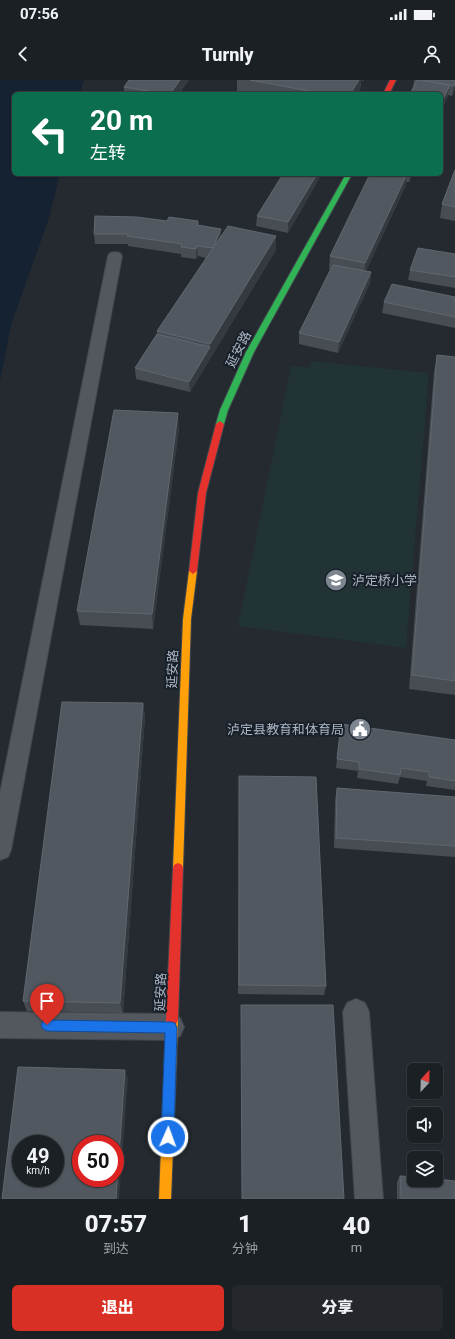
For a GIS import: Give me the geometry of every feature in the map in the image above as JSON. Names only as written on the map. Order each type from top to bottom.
[{"type":"main road","points":[[387,92],[393,80]]},
{"type":"main road","name":"延安路","points":[[165,1199],[187,619],[202,493],[212,450],[224,410],[237,380],[250,352],[348,176]]},
{"type":"lane","points":[[0,850],[115,256]]},
{"type":"lane","points":[[356,1012],[369,1199]]},
{"type":"lane","points":[[0,1025],[171,1028]]},
{"type":"shaded area","points":[[312,361],[429,373],[406,648],[238,626],[291,366],[310,368]]},
{"type":"water","points":[[0,80],[84,80],[81,92],[12,92],[12,176],[60,176],[50,215],[11,325],[0,381]]},
{"type":"building","points":[[129,80],[180,80],[171,92],[154,92],[124,87]]},
{"type":"building","points":[[250,80],[359,80],[351,92],[314,92]]},
{"type":"building","points":[[417,80],[450,85],[443,100],[443,92],[411,92]]},
{"type":"building","points":[[420,80],[455,80],[455,83],[454,86]]},
{"type":"building","points":[[455,170],[455,207],[442,204]]},
{"type":"building","points":[[282,176],[316,176],[288,222],[257,216]]},
{"type":"building","points":[[369,176],[406,176],[365,263],[330,256]]},
{"type":"building","points":[[95,216],[137,217],[167,221],[169,217],[198,221],[197,225],[221,229],[213,248],[197,246],[196,249],[181,247],[182,244],[127,236],[128,234],[94,234]]},
{"type":"building","points":[[228,226],[276,236],[210,344],[157,331]]},
{"type":"building","points":[[418,248],[455,254],[455,277],[410,270]]},
{"type":"building","points":[[333,265],[371,272],[339,342],[299,333]]},
{"type":"building","points":[[392,284],[455,297],[455,317],[384,302]]},
{"type":"building","points":[[157,334],[210,347],[189,382],[135,368]]},
{"type":"building","points":[[437,355],[455,357],[455,681],[412,675]]},
{"type":"building","points":[[114,410],[178,413],[152,614],[77,611]]},
{"type":"building","points":[[62,702],[143,703],[120,1003],[23,1001]]},
{"type":"building","points":[[341,724],[455,740],[455,781],[429,777],[429,772],[401,768],[400,775],[359,769],[359,762],[337,759]]},
{"type":"building","points":[[239,776],[316,777],[326,986],[239,985]]},
{"type":"building","points":[[337,788],[455,797],[455,846],[336,838]]},
{"type":"building","points":[[241,1005],[333,1005],[344,1199],[242,1199]]},
{"type":"building","points":[[18,1067],[125,1070],[120,1135],[72,1135],[72,1187],[117,1187],[116,1199],[2,1199]]},
{"type":"building","points":[[400,1176],[407,1176],[407,1187],[443,1187],[443,1180],[455,1181],[455,1199],[401,1199]]},
{"type":"traffic: fast","points":[[220,424],[224,410],[250,352],[348,176]]},
{"type":"traffic: slow","points":[[178,868],[187,619],[193,571]]},
{"type":"traffic: slow","points":[[165,1199],[172,1020]]},
{"type":"traffic: jam","points":[[387,92],[393,80]]},
{"type":"traffic: jam","points":[[193,571],[202,493],[220,424]]},
{"type":"traffic: jam","points":[[172,1020],[178,868]]},
{"type":"place","name":"泸定桥小学","points":[[336,580]]},
{"type":"place","name":"泸定县教育和体育局","points":[[360,729]]},
{"type":"route","points":[[47,1025],[171,1028],[168,1137]]}]
